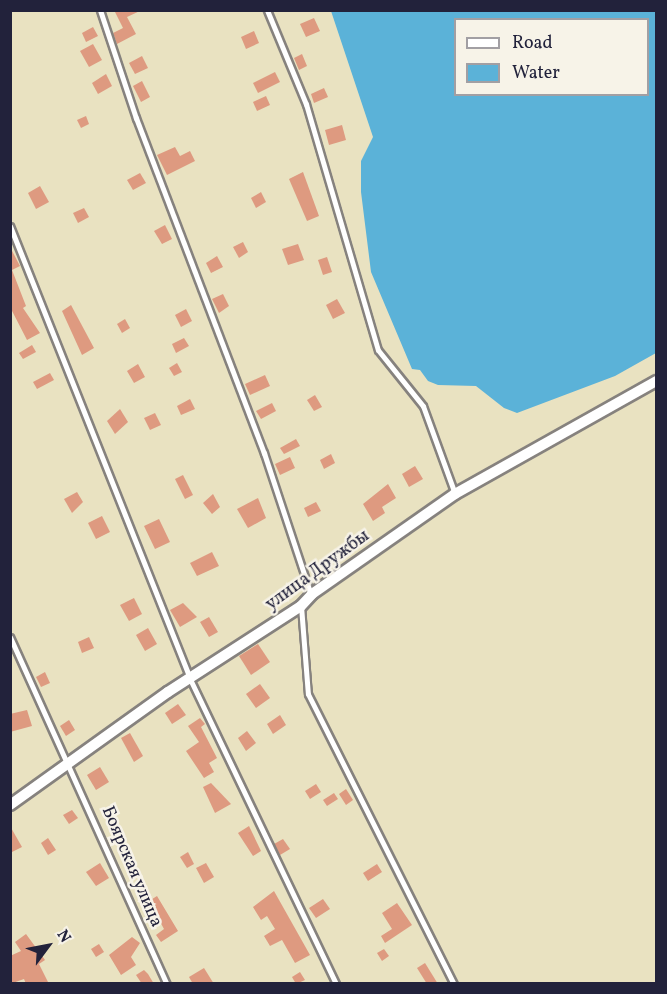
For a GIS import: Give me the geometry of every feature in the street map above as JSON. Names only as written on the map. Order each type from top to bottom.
[{"type":"street","name":"улица Дружбы","points":[[312,594],[455,494],[657,381]]},
{"type":"street","name":"улица Дружбы","points":[[10,805],[69,761],[301,606]]},
{"type":"lane","points":[[100,10],[312,594],[301,606],[309,694],[454,984]]},
{"type":"lane","points":[[267,10],[306,104],[378,350],[423,406],[455,494]]},
{"type":"lane","points":[[10,226],[190,679],[336,984]]},
{"type":"lane","name":"Боярская улица","points":[[10,637],[69,761],[167,984]]},
{"type":"water","points":[[331,11],[656,11],[656,353],[615,376],[517,413],[504,408],[476,386],[438,385],[428,381],[420,370],[412,369],[371,272],[361,192],[361,161],[373,137]]},
{"type":"building","points":[[114,10],[142,10],[127,17],[136,34],[117,44],[113,33],[123,28]]},
{"type":"building","points":[[314,18],[320,31],[306,37],[300,24]]},
{"type":"building","points":[[93,27],[98,36],[86,42],[82,33]]},
{"type":"building","points":[[254,31],[259,43],[246,49],[241,37]]},
{"type":"building","points":[[93,44],[102,60],[89,67],[80,51]]},
{"type":"building","points":[[302,54],[307,66],[299,70],[294,58]]},
{"type":"building","points":[[142,56],[148,68],[135,74],[129,63]]},
{"type":"building","points":[[275,72],[280,82],[258,93],[253,83]]},
{"type":"building","points":[[106,74],[112,86],[98,94],[92,83]]},
{"type":"building","points":[[142,81],[150,97],[141,102],[133,86]]},
{"type":"building","points":[[324,88],[328,97],[314,103],[311,94]]},
{"type":"building","points":[[266,96],[270,105],[257,111],[253,102]]},
{"type":"building","points":[[86,116],[89,124],[81,128],[77,120]]},
{"type":"building","points":[[342,125],[346,140],[329,145],[325,130]]},
{"type":"building","points":[[175,147],[180,156],[190,151],[195,161],[167,175],[157,155]]},
{"type":"building","points":[[303,172],[319,216],[307,221],[289,179]]},
{"type":"building","points":[[140,173],[146,183],[133,190],[127,180]]},
{"type":"building","points":[[40,186],[49,202],[36,209],[28,193]]},
{"type":"building","points":[[261,192],[266,202],[256,208],[251,198]]},
{"type":"building","points":[[84,208],[89,217],[78,223],[73,213]]},
{"type":"building","points":[[165,225],[172,239],[162,244],[154,231]]},
{"type":"building","points":[[243,242],[248,252],[239,258],[233,247]]},
{"type":"building","points":[[298,244],[304,260],[288,265],[282,249]]},
{"type":"building","points":[[10,247],[20,266],[12,270],[26,306],[23,308],[40,333],[27,340],[10,307]]},
{"type":"building","points":[[217,256],[223,267],[211,273],[206,263]]},
{"type":"building","points":[[327,257],[332,272],[323,275],[318,260]]},
{"type":"building","points":[[223,294],[229,306],[219,313],[212,299]]},
{"type":"building","points":[[337,299],[345,313],[333,319],[326,305]]},
{"type":"building","points":[[71,305],[94,348],[82,355],[62,311]]},
{"type":"building","points":[[186,309],[192,321],[181,327],[175,315]]},
{"type":"building","points":[[125,319],[130,328],[122,333],[117,324]]},
{"type":"building","points":[[184,338],[189,346],[176,353],[172,344]]},
{"type":"building","points":[[32,345],[36,352],[23,359],[19,353]]},
{"type":"building","points":[[177,363],[182,372],[174,376],[169,368]]},
{"type":"building","points":[[138,364],[145,377],[134,383],[127,371]]},
{"type":"building","points":[[50,373],[54,380],[37,389],[33,382]]},
{"type":"building","points":[[265,375],[270,386],[250,395],[245,384]]},
{"type":"building","points":[[315,395],[322,407],[314,411],[307,400]]},
{"type":"building","points":[[190,399],[195,409],[181,415],[177,406]]},
{"type":"building","points":[[272,403],[276,411],[261,419],[256,411]]},
{"type":"building","points":[[120,409],[128,422],[115,434],[107,421]]},
{"type":"building","points":[[155,413],[161,425],[150,430],[144,418]]},
{"type":"building","points":[[296,439],[300,446],[284,454],[280,448]]},
{"type":"building","points":[[331,454],[335,463],[324,469],[320,460]]},
{"type":"building","points":[[290,457],[295,468],[280,475],[275,464]]},
{"type":"building","points":[[415,466],[423,479],[409,487],[402,474]]},
{"type":"building","points":[[183,475],[193,495],[185,499],[175,479]]},
{"type":"building","points":[[388,484],[396,498],[382,507],[385,513],[373,521],[363,504]]},
{"type":"building","points":[[77,492],[83,502],[72,513],[64,499]]},
{"type":"building","points":[[213,494],[220,507],[212,514],[203,503]]},
{"type":"building","points":[[258,498],[266,518],[248,528],[237,509]]},
{"type":"building","points":[[316,502],[321,511],[308,517],[304,508]]},
{"type":"building","points":[[102,516],[110,532],[96,539],[88,523]]},
{"type":"building","points":[[159,519],[170,542],[155,549],[144,526]]},
{"type":"building","points":[[212,552],[219,566],[197,576],[190,563]]},
{"type":"building","points":[[134,598],[142,614],[129,621],[120,605]]},
{"type":"building","points":[[183,603],[197,617],[180,627],[170,610]]},
{"type":"building","points":[[209,617],[218,632],[209,637],[200,622]]},
{"type":"building","points":[[148,628],[157,644],[145,651],[136,635]]},
{"type":"building","points":[[89,637],[94,648],[82,653],[78,642]]},
{"type":"building","points":[[258,644],[270,662],[251,675],[239,656]]},
{"type":"building","points":[[45,672],[50,683],[41,687],[36,677]]},
{"type":"building","points":[[260,684],[270,698],[256,708],[246,694]]},
{"type":"building","points":[[178,704],[186,715],[172,724],[165,713]]},
{"type":"building","points":[[27,710],[32,726],[10,732],[10,714]]},
{"type":"building","points":[[280,715],[286,725],[273,734],[267,724]]},
{"type":"building","points":[[200,718],[205,724],[201,727],[217,758],[209,763],[214,772],[204,778],[186,751],[199,742],[188,726]]},
{"type":"building","points":[[69,720],[75,730],[66,736],[60,726]]},
{"type":"building","points":[[247,731],[256,743],[246,751],[238,738]]},
{"type":"building","points":[[130,733],[143,756],[134,762],[121,738]]},
{"type":"building","points":[[100,767],[109,782],[96,790],[87,775]]},
{"type":"building","points":[[211,783],[231,804],[215,813],[203,787]]},
{"type":"building","points":[[316,784],[321,792],[310,799],[305,791]]},
{"type":"building","points":[[346,789],[353,800],[346,805],[339,794]]},
{"type":"building","points":[[334,793],[338,799],[327,806],[323,800]]},
{"type":"building","points":[[72,810],[78,818],[69,824],[63,815]]},
{"type":"building","points":[[10,826],[22,847],[10,853]]},
{"type":"building","points":[[249,826],[261,851],[253,856],[238,833]]},
{"type":"building","points":[[48,838],[56,850],[48,855],[41,843]]},
{"type":"building","points":[[283,839],[290,849],[280,855],[274,844]]},
{"type":"building","points":[[188,852],[194,864],[187,868],[180,857]]},
{"type":"building","points":[[100,863],[109,878],[96,886],[86,872]]},
{"type":"building","points":[[206,863],[214,877],[204,883],[196,868]]},
{"type":"building","points":[[377,864],[382,872],[368,881],[363,873]]},
{"type":"building","points":[[274,891],[310,955],[295,963],[282,940],[270,946],[264,936],[275,929],[267,916],[261,920],[253,907]]},
{"type":"building","points":[[157,896],[178,931],[161,942],[156,935],[164,929],[149,901]]},
{"type":"building","points":[[323,899],[330,909],[316,918],[309,908]]},
{"type":"building","points":[[397,903],[412,925],[385,943],[381,936],[392,929],[382,913]]},
{"type":"building","points":[[26,934],[45,960],[39,964],[49,984],[26,984],[24,979],[10,984],[10,956],[21,951],[15,942]]},
{"type":"building","points":[[132,937],[140,943],[131,957],[136,965],[121,975],[109,955]]},
{"type":"building","points":[[99,944],[104,952],[96,957],[91,949]]},
{"type":"building","points":[[384,949],[389,956],[382,961],[377,953]]},
{"type":"building","points":[[425,963],[438,984],[427,984],[417,968]]},
{"type":"building","points":[[204,968],[214,984],[193,984],[189,977]]},
{"type":"building","points":[[144,970],[154,984],[142,984],[136,975]]},
{"type":"building","points":[[300,972],[305,980],[296,984],[292,977]]}]
